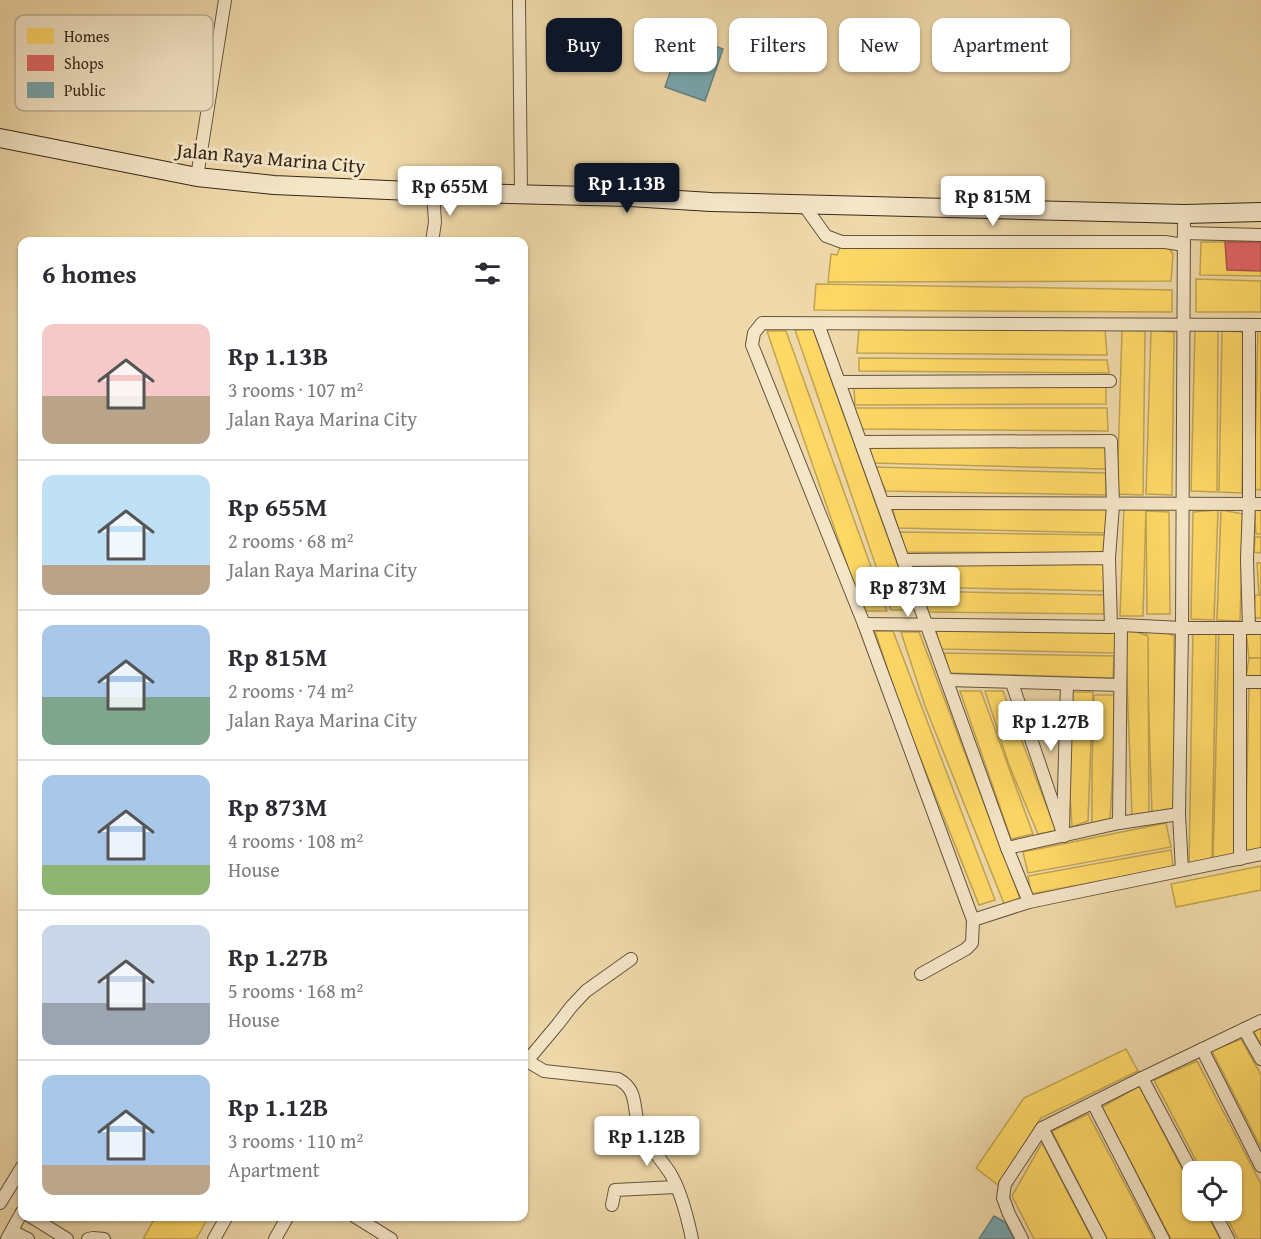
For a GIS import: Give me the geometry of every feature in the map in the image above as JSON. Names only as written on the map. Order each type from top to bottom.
[{"type":"main road","name":"Jalan Raya Marina City","points":[[0,138],[198,177],[274,185],[433,192],[630,196],[711,202],[1184,214],[1261,212]]},
{"type":"street","points":[[213,79],[225,0]]},
{"type":"street","points":[[519,0],[522,194]]},
{"type":"street","points":[[198,177],[208,111]]},
{"type":"street","points":[[433,192],[435,222],[433,237]]},
{"type":"street","points":[[803,204],[826,236],[842,242],[1165,242],[1261,235]]},
{"type":"street","points":[[1182,870],[1179,814],[1184,214]]},
{"type":"street","points":[[921,974],[966,949],[972,943],[974,920],[864,624],[752,345],[754,333],[762,323],[1255,325],[1255,504],[1247,559],[1250,628],[1240,682],[1240,859]]},
{"type":"street","points":[[818,324],[1007,848],[1029,902]]},
{"type":"street","points":[[839,382],[1110,381]]},
{"type":"street","points":[[861,442],[1111,441],[1113,505],[1109,558],[1120,685],[1119,823]]},
{"type":"street","points":[[882,503],[1255,504]]},
{"type":"street","points":[[903,560],[1109,558]]},
{"type":"street","points":[[1247,559],[1261,559]]},
{"type":"street","points":[[864,624],[1250,628]]},
{"type":"street","points":[[947,680],[1120,685]]},
{"type":"street","points":[[1240,682],[1261,682]]},
{"type":"street","points":[[1012,683],[1064,835]]},
{"type":"street","points":[[1064,835],[1067,684]]},
{"type":"street","points":[[1007,848],[1119,823],[1179,814]]},
{"type":"street","points":[[974,920],[1029,902],[1261,854]]},
{"type":"street","points":[[528,1057],[586,991],[631,959]]},
{"type":"street","points":[[1022,1239],[1003,1198],[1005,1185],[1042,1128],[1142,1077],[1261,1021]]},
{"type":"street","points":[[1244,1029],[1261,1059]]},
{"type":"street","points":[[1202,1049],[1261,1166]]},
{"type":"street","points":[[528,1062],[544,1071],[618,1079],[630,1088],[637,1124],[671,1174],[692,1239]]},
{"type":"street","points":[[1142,1077],[1186,1161]]},
{"type":"street","points":[[1093,1103],[1163,1239]]},
{"type":"street","points":[[1042,1128],[1100,1239]]},
{"type":"street","points":[[0,1203],[18,1174]]},
{"type":"street","points":[[612,1205],[615,1190],[676,1187]]},
{"type":"street","points":[[18,1219],[9,1235],[28,1239]]},
{"type":"street","points":[[38,1221],[67,1239]]},
{"type":"street","points":[[214,1239],[223,1221]]},
{"type":"street","points":[[276,1239],[285,1221]]},
{"type":"street","points":[[362,1221],[391,1239]]},
{"type":"street","points":[[1219,1221],[1228,1239]]},
{"type":"street","points":[[88,1239],[104,1239]]},
{"type":"building: Homes","points":[[842,242],[1165,242],[1173,254],[1171,281],[828,282],[831,254],[837,255]]},
{"type":"building: Homes","points":[[1201,242],[1261,242],[1261,276],[1200,275]]},
{"type":"building: Homes","points":[[1196,279],[1261,281],[1261,312],[1196,312]]},
{"type":"building: Homes","points":[[816,284],[1172,290],[1172,312],[814,310]]},
{"type":"building: Homes","points":[[1195,327],[1218,328],[1217,492],[1191,491]]},
{"type":"building: Homes","points":[[859,328],[1105,330],[1107,355],[857,353]]},
{"type":"building: Homes","points":[[1258,328],[1261,328],[1261,490],[1254,489]]},
{"type":"building: Homes","points":[[813,329],[914,610],[891,610],[795,330]]},
{"type":"building: Homes","points":[[1122,330],[1145,331],[1143,495],[1117,494]]},
{"type":"building: Homes","points":[[1151,330],[1174,332],[1172,495],[1146,494]]},
{"type":"building: Homes","points":[[767,331],[786,331],[887,611],[863,611]]},
{"type":"building: Homes","points":[[1222,331],[1245,332],[1242,493],[1219,492]]},
{"type":"building: Homes","points":[[859,358],[1107,360],[1109,373],[859,371]]},
{"type":"building: Homes","points":[[1106,386],[1106,404],[855,405],[854,387]]},
{"type":"building: Homes","points":[[855,408],[1107,408],[1108,431],[861,429],[855,416]]},
{"type":"building: Homes","points":[[865,442],[1107,444],[1106,469],[872,463]]},
{"type":"building: Homes","points":[[874,467],[1106,473],[1106,495],[886,491]]},
{"type":"building: Homes","points":[[1254,504],[1261,504],[1261,534],[1256,534]]},
{"type":"building: Homes","points":[[1124,506],[1146,506],[1143,616],[1120,616]]},
{"type":"building: Homes","points":[[892,507],[1107,509],[1107,533],[898,528]]},
{"type":"building: Homes","points":[[1218,510],[1214,620],[1191,619],[1193,512]]},
{"type":"building: Homes","points":[[1221,510],[1243,514],[1240,621],[1217,620]]},
{"type":"building: Homes","points":[[1146,511],[1169,512],[1170,614],[1147,614]]},
{"type":"building: Homes","points":[[900,532],[1106,535],[1106,553],[906,552]]},
{"type":"building: Homes","points":[[1255,537],[1261,537],[1261,553],[1254,552]]},
{"type":"building: Homes","points":[[911,561],[1104,563],[1104,591],[920,587]]},
{"type":"building: Homes","points":[[1257,563],[1261,563],[1261,594],[1259,594]]},
{"type":"building: Homes","points":[[919,591],[1105,595],[1104,614],[926,612]]},
{"type":"building: Homes","points":[[1255,595],[1261,595],[1261,618],[1254,618]]},
{"type":"building: Homes","points":[[1146,625],[1174,636],[1175,814],[1152,813]]},
{"type":"building: Homes","points":[[935,628],[1115,631],[1115,653],[941,649]]},
{"type":"building: Homes","points":[[1125,628],[1148,636],[1149,814],[1132,816]]},
{"type":"building: Homes","points":[[1219,628],[1238,631],[1235,857],[1213,862]]},
{"type":"building: Homes","points":[[1193,630],[1216,631],[1212,861],[1189,866]]},
{"type":"building: Homes","points":[[875,631],[893,631],[995,900],[979,905],[899,705]]},
{"type":"building: Homes","points":[[901,632],[919,632],[1021,901],[1005,906],[925,706]]},
{"type":"building: Homes","points":[[1246,632],[1261,632],[1261,658],[1249,658]]},
{"type":"building: Homes","points":[[944,653],[1114,656],[1113,678],[950,673]]},
{"type":"building: Homes","points":[[1249,658],[1261,658],[1261,677],[1246,677]]},
{"type":"building: Homes","points":[[1249,688],[1261,688],[1261,851],[1245,855]]},
{"type":"building: Homes","points":[[960,691],[981,691],[1033,834],[1011,839]]},
{"type":"building: Homes","points":[[985,691],[1003,691],[1056,831],[1038,834],[1009,765]]},
{"type":"building: Homes","points":[[1071,692],[1093,692],[1088,821],[1072,827],[1068,767]]},
{"type":"building: Homes","points":[[1094,695],[1117,695],[1110,821],[1092,824],[1092,770]]},
{"type":"building: Homes","points":[[1166,823],[1171,847],[1028,873],[1023,852]]},
{"type":"building: Homes","points":[[1171,850],[1173,867],[1031,894],[1028,876]]},
{"type":"building: Homes","points":[[1261,866],[1261,890],[1176,907],[1171,884]]},
{"type":"building: Homes","points":[[1261,1028],[1261,1045],[1254,1032]]},
{"type":"building: Homes","points":[[1241,1039],[1261,1075],[1261,1148],[1212,1051]]},
{"type":"building: Homes","points":[[1126,1049],[1138,1071],[1041,1118],[998,1185],[976,1168],[1024,1098]]},
{"type":"building: Homes","points":[[1197,1061],[1261,1184],[1261,1239],[1238,1239],[1229,1221],[1242,1221],[1242,1161],[1196,1161],[1154,1080]]},
{"type":"building: Homes","points":[[1139,1086],[1182,1169],[1182,1221],[1211,1221],[1220,1239],[1171,1239],[1102,1107]]},
{"type":"building: Homes","points":[[1088,1114],[1154,1239],[1107,1239],[1052,1131]]},
{"type":"building: Homes","points":[[1042,1143],[1092,1239],[1034,1239],[1012,1196]]},
{"type":"building: Homes","points":[[153,1221],[206,1221],[196,1239],[143,1239]]},
{"type":"building: Shops","points":[[1225,242],[1261,242],[1261,271],[1227,270]]},
{"type":"building: Public","points":[[717,47],[723,49],[717,66]]},
{"type":"building: Public","points":[[670,72],[715,72],[705,101],[665,87]]},
{"type":"building: Public","points":[[994,1216],[1005,1222],[1014,1239],[979,1239]]}]
